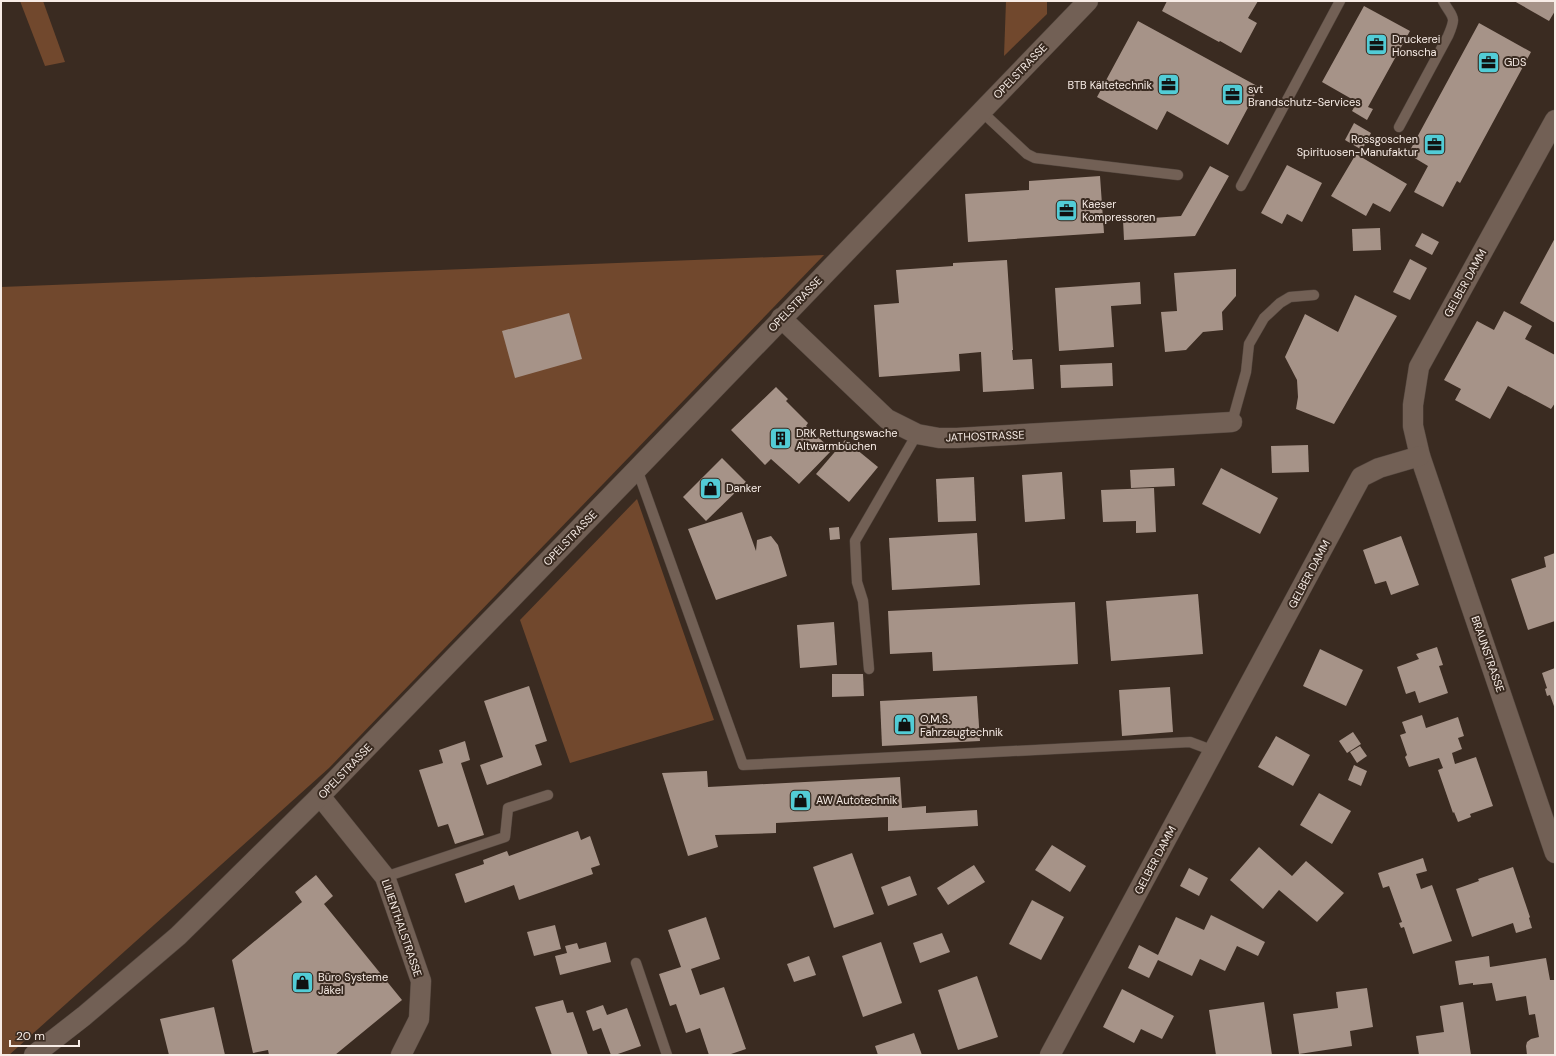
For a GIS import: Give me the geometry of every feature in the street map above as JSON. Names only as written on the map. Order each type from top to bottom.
[{"type":"street","name":"OPELSTRASSE","points":[[34,1055],[84,1016],[178,936],[320,796],[637,470],[781,318],[1088,1]]},
{"type":"street","name":"GELBER DAMM","points":[[1050,1055],[1361,477],[1379,468],[1420,456],[1413,426],[1413,405],[1419,367],[1555,120]]},
{"type":"street","name":"JATHOSTRASSE","points":[[781,318],[887,419],[916,434],[939,438],[958,438],[1232,422]]},
{"type":"street","name":"BRAUNSTRASSE","points":[[1420,456],[1555,853]]},
{"type":"street","name":"LILIENTHALSTRASSE","points":[[320,796],[385,877],[421,981],[419,1019],[401,1055]]},
{"type":"lane","points":[[1241,186],[1340,1]]},
{"type":"lane","points":[[1399,127],[1454,22],[1452,12],[1443,1]]},
{"type":"lane","points":[[981,111],[1026,154],[1035,158],[1178,175]]},
{"type":"lane","points":[[1232,422],[1246,372],[1249,344],[1264,318],[1280,302],[1290,297],[1314,295]]},
{"type":"lane","points":[[869,669],[863,601],[857,582],[855,541],[916,434]]},
{"type":"lane","points":[[637,470],[743,764],[1190,742],[1214,751]]},
{"type":"lane","points":[[385,877],[505,837],[508,808],[548,795]]},
{"type":"lane","points":[[636,963],[667,1055]]},
{"type":"shaded area","points":[[20,1],[43,1],[65,62],[45,66]]},
{"type":"shaded area","points":[[1006,1],[1047,1],[1047,14],[1004,56]]},
{"type":"shaded area","points":[[824,255],[329,768],[9,1055],[1,1055],[1,287]]},
{"type":"shaded area","points":[[637,499],[714,720],[570,763],[520,620]]},
{"type":"building","points":[[1167,1],[1258,1],[1248,18],[1257,23],[1241,53],[1162,11]]},
{"type":"building","points":[[1514,1],[1555,1],[1555,11],[1549,21]]},
{"type":"building","points":[[1364,6],[1410,31],[1368,107],[1373,109],[1367,120],[1352,111],[1357,102],[1322,82]]},
{"type":"building","points":[[1138,21],[1259,87],[1228,145],[1167,111],[1157,130],[1097,97]]},
{"type":"building","points":[[1479,23],[1531,52],[1460,183],[1457,181],[1443,207],[1414,192],[1428,166],[1408,154]]},
{"type":"building","points":[[1354,123],[1371,133],[1362,150],[1345,140]]},
{"type":"building","points":[[1356,154],[1407,184],[1390,212],[1373,203],[1366,216],[1331,196]]},
{"type":"building","points":[[1287,165],[1322,183],[1302,222],[1287,214],[1282,224],[1261,213]]},
{"type":"building","points":[[1210,166],[1229,176],[1195,236],[1124,240],[1123,220],[1181,216]]},
{"type":"building","points":[[1100,176],[1104,233],[968,242],[965,194],[1029,190],[1029,181]]},
{"type":"building","points":[[1380,228],[1381,250],[1353,251],[1352,229]]},
{"type":"building","points":[[1422,233],[1439,242],[1432,255],[1415,246]]},
{"type":"building","points":[[1555,238],[1555,323],[1520,303]]},
{"type":"building","points":[[1410,259],[1427,268],[1410,300],[1393,292]]},
{"type":"building","points":[[1007,260],[1013,360],[1032,359],[1034,389],[983,392],[981,352],[959,354],[960,371],[879,377],[874,305],[899,303],[896,270],[953,266],[953,263]]},
{"type":"building","points":[[1236,269],[1236,296],[1222,312],[1223,330],[1203,332],[1186,350],[1165,352],[1161,312],[1177,311],[1174,273]]},
{"type":"building","points":[[1140,282],[1141,304],[1111,306],[1114,347],[1059,351],[1055,288]]},
{"type":"building","points":[[1355,295],[1397,316],[1334,424],[1296,409],[1298,397],[1297,380],[1285,357],[1305,314],[1338,332]]},
{"type":"building","points":[[1504,311],[1532,326],[1525,339],[1555,355],[1555,403],[1551,409],[1508,386],[1490,419],[1455,400],[1461,389],[1444,380],[1477,321],[1494,330]]},
{"type":"building","points":[[569,313],[582,359],[515,378],[502,331]]},
{"type":"building","points":[[1112,363],[1113,386],[1061,388],[1060,365]]},
{"type":"building","points":[[776,387],[788,399],[786,401],[808,423],[806,426],[832,450],[799,484],[771,459],[765,465],[731,430]]},
{"type":"building","points":[[845,440],[878,467],[849,502],[816,474]]},
{"type":"building","points":[[1308,445],[1309,472],[1272,473],[1271,446]]},
{"type":"building","points":[[722,458],[746,482],[706,521],[683,497]]},
{"type":"building","points":[[1174,468],[1175,486],[1131,488],[1130,470]]},
{"type":"building","points":[[1221,468],[1278,498],[1260,534],[1202,504]]},
{"type":"building","points":[[1062,472],[1065,519],[1025,522],[1022,475]]},
{"type":"building","points":[[974,477],[976,521],[938,522],[936,479]]},
{"type":"building","points":[[1154,488],[1156,532],[1136,533],[1136,521],[1103,522],[1101,490]]},
{"type":"building","points":[[742,512],[756,551],[757,540],[771,536],[778,545],[787,576],[716,600],[688,529]]},
{"type":"building","points":[[839,527],[840,539],[830,540],[829,528]]},
{"type":"building","points":[[977,533],[980,585],[892,590],[889,538]]},
{"type":"building","points":[[1401,536],[1419,585],[1391,595],[1386,581],[1375,584],[1363,550]]},
{"type":"building","points":[[1555,553],[1555,621],[1528,630],[1511,579],[1546,567],[1544,557]]},
{"type":"building","points":[[1198,594],[1203,654],[1111,661],[1106,601]]},
{"type":"building","points":[[1075,602],[1078,664],[933,671],[932,652],[890,654],[888,611]]},
{"type":"building","points":[[834,622],[837,665],[800,668],[797,625]]},
{"type":"building","points":[[1437,647],[1443,665],[1439,666],[1448,693],[1419,703],[1415,691],[1406,694],[1397,667],[1419,659],[1416,654]]},
{"type":"building","points":[[1320,649],[1363,670],[1346,706],[1303,686]]},
{"type":"building","points":[[1555,668],[1555,709],[1550,695],[1547,696],[1545,689],[1547,688],[1542,673]]},
{"type":"building","points":[[832,674],[863,674],[864,696],[832,697]]},
{"type":"building","points":[[529,686],[547,741],[535,745],[542,765],[487,785],[480,765],[503,757],[484,701]]},
{"type":"building","points":[[1170,687],[1173,732],[1122,736],[1119,690]]},
{"type":"building","points":[[977,696],[980,741],[882,746],[880,701]]},
{"type":"building","points":[[1422,715],[1426,728],[1458,717],[1464,736],[1458,738],[1462,749],[1452,753],[1455,764],[1476,757],[1493,806],[1470,814],[1471,817],[1458,822],[1454,812],[1453,813],[1438,770],[1443,768],[1439,758],[1409,767],[1405,757],[1407,755],[1400,735],[1406,733],[1402,722]]},
{"type":"building","points":[[1353,732],[1361,744],[1347,753],[1339,741]]},
{"type":"building","points":[[1276,736],[1310,755],[1293,786],[1258,767]]},
{"type":"building","points":[[465,741],[470,760],[461,763],[484,835],[455,844],[448,824],[438,827],[419,770],[443,763],[439,750]]},
{"type":"building","points":[[1360,746],[1367,756],[1357,763],[1350,752]]},
{"type":"building","points":[[1354,765],[1367,771],[1361,786],[1348,780]]},
{"type":"building","points":[[707,771],[708,787],[900,777],[902,808],[926,806],[926,813],[977,810],[978,826],[888,831],[888,817],[776,823],[776,833],[715,835],[718,847],[688,856],[662,773]]},
{"type":"building","points":[[1319,793],[1351,811],[1332,844],[1300,825]]},
{"type":"building","points":[[578,831],[581,840],[590,836],[600,865],[591,868],[593,874],[519,900],[514,885],[465,903],[455,874],[484,864],[483,860],[507,851],[509,856]]},
{"type":"building","points":[[1052,845],[1086,866],[1070,892],[1035,870]]},
{"type":"building","points":[[1259,847],[1292,876],[1306,861],[1344,893],[1317,922],[1279,890],[1263,909],[1230,880]]},
{"type":"building","points":[[852,853],[874,914],[834,928],[813,867]]},
{"type":"building","points":[[1423,858],[1427,871],[1416,874],[1421,889],[1432,885],[1452,941],[1413,954],[1404,927],[1401,928],[1399,923],[1402,922],[1389,886],[1383,888],[1378,873]]},
{"type":"building","points":[[974,865],[985,882],[948,905],[937,888]]},
{"type":"building","points":[[1513,867],[1530,917],[1532,928],[1516,933],[1513,923],[1472,937],[1456,889],[1479,881],[1478,879]]},
{"type":"building","points":[[1189,868],[1208,878],[1199,896],[1180,886]]},
{"type":"building","points":[[316,875],[333,896],[324,904],[402,1000],[335,1055],[269,1055],[268,1050],[253,1053],[232,960],[302,902],[295,892]]},
{"type":"building","points":[[910,876],[917,895],[888,906],[881,887]]},
{"type":"building","points":[[1032,900],[1064,917],[1041,960],[1009,944]]},
{"type":"building","points":[[1211,915],[1265,942],[1258,956],[1237,946],[1225,971],[1200,959],[1192,976],[1158,960],[1149,978],[1128,968],[1139,945],[1158,955],[1176,917],[1204,930]]},
{"type":"building","points":[[706,917],[720,959],[691,969],[700,995],[724,987],[746,1049],[728,1055],[709,1055],[700,1028],[686,1033],[676,1004],[670,1006],[659,974],[681,967],[668,930]]},
{"type":"building","points":[[555,925],[561,949],[534,956],[527,932]]},
{"type":"building","points":[[942,933],[950,952],[920,963],[913,943]]},
{"type":"building","points":[[606,942],[611,962],[560,975],[555,956],[567,953],[565,946],[577,943],[579,949]]},
{"type":"building","points":[[881,942],[902,1003],[863,1017],[842,956]]},
{"type":"building","points":[[809,956],[816,975],[794,982],[787,964]]},
{"type":"building","points":[[1489,956],[1490,967],[1546,958],[1550,980],[1554,980],[1555,986],[1555,1055],[1527,1055],[1527,1042],[1531,1039],[1539,1037],[1535,1014],[1529,1015],[1526,996],[1496,1001],[1492,983],[1459,985],[1455,961]]},
{"type":"building","points":[[977,976],[998,1037],[958,1050],[938,990]]},
{"type":"building","points":[[1367,988],[1373,1027],[1350,1031],[1352,1046],[1299,1054],[1293,1014],[1338,1008],[1336,992]]},
{"type":"building","points":[[1122,989],[1174,1016],[1162,1039],[1141,1029],[1134,1043],[1103,1027]]},
{"type":"building","points":[[563,1000],[567,1013],[573,1012],[588,1055],[552,1055],[535,1007]]},
{"type":"building","points":[[1264,1002],[1272,1055],[1216,1055],[1209,1010]]},
{"type":"building","points":[[1463,1002],[1471,1055],[1419,1055],[1416,1036],[1444,1032],[1440,1006]]},
{"type":"building","points":[[603,1005],[607,1015],[627,1008],[641,1046],[611,1055],[601,1028],[593,1031],[586,1011]]},
{"type":"building","points":[[214,1007],[225,1055],[169,1055],[160,1019]]},
{"type":"building","points":[[914,1033],[922,1055],[878,1055],[875,1046]]},
{"type":"place","name":"Druckerei Honscha","points":[[1376,45]]},
{"type":"place","name":"GDS","points":[[1488,62]]},
{"type":"place","name":"BTB Kältetechnik","points":[[1168,85]]},
{"type":"place","name":"svt Brandschutz-Services","points":[[1232,95]]},
{"type":"place","name":"Rossgoschen Spirituosen-Manufaktur","points":[[1434,145]]},
{"type":"place","name":"Kaeser Kompressoren","points":[[1067,210]]},
{"type":"place","name":"DRK Rettungswache Altwarmbüchen","points":[[780,439]]},
{"type":"place","name":"Danker","points":[[711,488]]},
{"type":"place","name":"O.M.S. Fahrzeugtechnik","points":[[905,725]]},
{"type":"place","name":"AW Autotechnik","points":[[801,800]]},
{"type":"place","name":"Büro Systeme Jäkel","points":[[302,983]]}]
